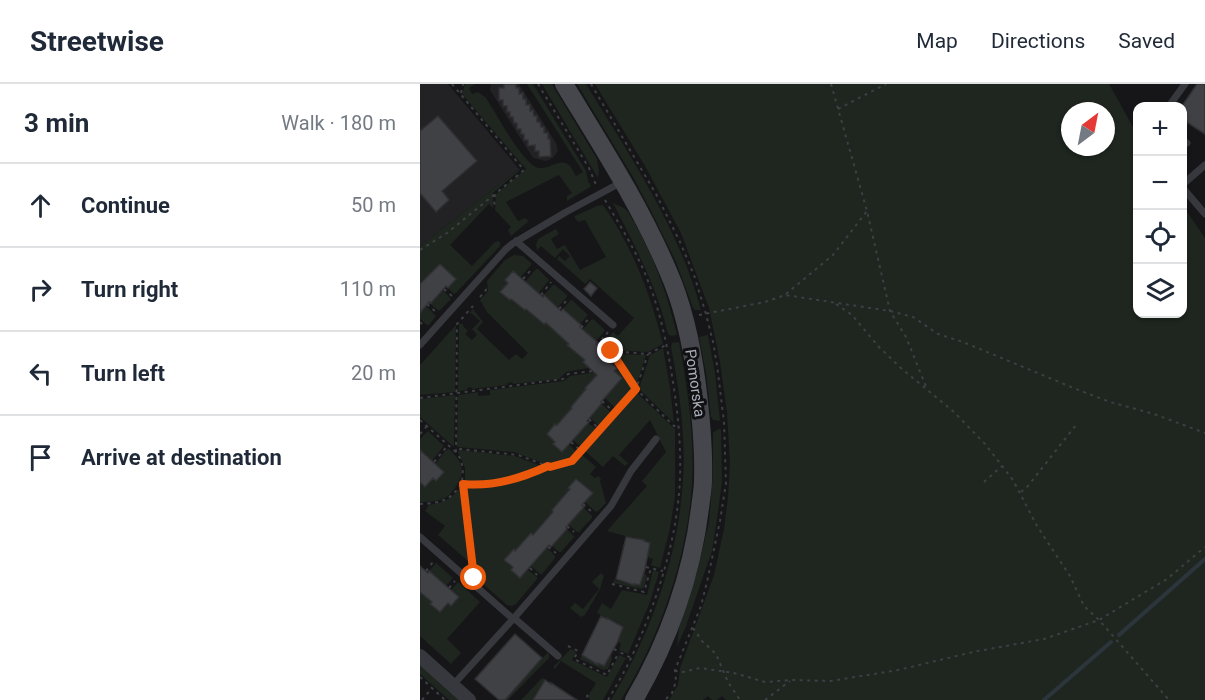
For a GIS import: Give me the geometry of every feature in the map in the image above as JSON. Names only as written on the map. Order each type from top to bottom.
[{"type":"main road","name":"Pomorska","points":[[564,84],[623,181],[669,273],[684,318],[694,366],[701,418],[703,482],[696,538],[666,635],[650,672],[634,700]]},
{"type":"street","points":[[420,656],[469,700]]},
{"type":"lane","points":[[1173,102],[1185,84]]},
{"type":"lane","points":[[1187,181],[1205,165]]},
{"type":"lane","points":[[420,345],[505,250],[516,241],[623,181]]},
{"type":"lane","points":[[1187,192],[1205,214]]},
{"type":"lane","points":[[516,241],[611,328]]},
{"type":"lane","points":[[453,685],[514,619],[611,506],[631,471],[657,439]]},
{"type":"lane","points":[[420,537],[558,656]]},
{"type":"path","points":[[420,250],[447,233],[524,170],[452,84]]},
{"type":"path","points":[[461,94],[463,84]]},
{"type":"path","points":[[538,84],[589,168],[595,184]]},
{"type":"path","points":[[831,84],[867,211],[890,311],[906,337],[927,389]]},
{"type":"path","points":[[838,109],[886,84]]},
{"type":"path","points":[[494,209],[495,194]]},
{"type":"path","points":[[684,318],[765,302],[785,295],[833,255],[867,211]]},
{"type":"path","points":[[523,279],[536,265]]},
{"type":"path","points":[[480,297],[486,290],[484,280]]},
{"type":"path","points":[[541,295],[553,280]]},
{"type":"path","points":[[444,289],[454,298]]},
{"type":"path","points":[[785,295],[890,311],[913,317],[938,334],[963,342],[1076,389],[1205,433]]},
{"type":"path","points":[[559,309],[571,296]]},
{"type":"path","points":[[834,303],[852,315],[879,347],[954,412],[985,444],[1013,480],[1037,526],[1070,576],[1084,606],[1169,700]]},
{"type":"path","points":[[427,304],[439,315]]},
{"type":"path","points":[[456,452],[458,324],[473,306]]},
{"type":"path","points":[[581,328],[592,315]]},
{"type":"path","points":[[597,345],[611,328]]},
{"type":"path","points":[[603,338],[636,389],[674,426],[679,425]]},
{"type":"path","points":[[611,351],[648,354],[667,344]]},
{"type":"path","points":[[420,398],[563,379],[568,374],[597,370],[611,351]]},
{"type":"path","points":[[456,452],[459,448],[507,453],[550,467],[572,461],[636,389],[648,354]]},
{"type":"path","points":[[602,401],[615,413]]},
{"type":"path","points":[[589,419],[600,430]]},
{"type":"path","points":[[420,420],[456,452],[464,468],[462,483],[474,585]]},
{"type":"path","points":[[1020,493],[1076,425]]},
{"type":"path","points":[[420,435],[427,426]]},
{"type":"path","points":[[571,442],[581,451]]},
{"type":"path","points":[[434,462],[448,445]]},
{"type":"path","points":[[462,483],[500,482],[537,472],[548,466]]},
{"type":"path","points":[[984,482],[1002,466]]},
{"type":"path","points":[[420,504],[446,500],[462,483]]},
{"type":"path","points":[[583,504],[596,516]]},
{"type":"path","points":[[567,526],[579,536]]},
{"type":"path","points":[[548,547],[560,557]]},
{"type":"path","points":[[665,700],[672,693],[676,681],[675,670],[683,672],[700,668],[765,682],[831,681],[898,670],[973,652],[1044,639],[1099,620],[1167,579],[1205,547]]},
{"type":"path","points":[[426,571],[435,560]]},
{"type":"path","points":[[646,567],[663,571]]},
{"type":"path","points":[[530,568],[542,579]]},
{"type":"path","points":[[612,584],[644,592],[651,568]]},
{"type":"path","points":[[448,588],[457,579]]},
{"type":"path","points":[[693,627],[702,641],[716,654],[728,682],[740,700]]},
{"type":"path","points":[[568,646],[578,651],[574,659],[607,675],[619,652]]},
{"type":"path","points":[[614,650],[631,658]]},
{"type":"path","points":[[420,677],[445,700]]},
{"type":"path","points":[[765,700],[792,680]]},
{"type":"path","points":[[422,700],[432,688]]},
{"type":"path","points":[[588,695],[586,696],[588,700]]},
{"type":"shaded area","points":[[420,84],[448,84],[519,169],[420,246]]},
{"type":"shaded area","points":[[465,84],[475,84],[469,88],[472,94],[478,92],[486,98],[515,144],[534,166],[543,168],[561,162],[570,166],[576,176],[583,172],[527,84],[533,84],[586,171],[591,186],[567,201],[567,196],[572,193],[559,175],[506,202],[518,221],[525,218],[529,221],[511,236],[508,230],[511,227],[495,210],[496,194],[526,169],[462,94]]},
{"type":"shaded area","points":[[491,84],[519,84],[556,143],[558,151],[553,158],[546,161],[533,158],[490,90]]},
{"type":"shaded area","points":[[542,84],[552,84],[597,159],[598,178]]},
{"type":"shaded area","points":[[577,84],[586,84],[652,193],[680,250],[701,310],[693,308],[676,262],[652,213]]},
{"type":"shaded area","points":[[595,84],[1109,84],[1133,127],[1133,318],[1187,318],[1187,212],[1205,238],[1205,700],[726,700],[722,696],[717,700],[712,700],[708,696],[703,700],[669,700],[678,685],[680,668],[714,575],[724,529],[730,463],[727,413],[709,308],[681,233],[645,166]]},
{"type":"shaded area","points":[[519,169],[493,193],[493,208],[489,204],[450,245],[472,266],[495,242],[500,242],[500,246],[454,294],[448,288],[456,279],[440,265],[420,284],[420,246]]},
{"type":"shaded area","points":[[613,203],[628,212],[644,241],[663,287],[677,335],[668,334],[652,283]]},
{"type":"shaded area","points":[[603,205],[632,254],[652,307],[663,344],[648,352],[612,350],[606,340],[613,332],[618,336],[634,318],[590,279],[585,284],[557,259],[559,256],[565,261],[570,256],[563,249],[555,258],[541,246],[537,250],[538,239],[556,229],[559,234],[551,239],[557,249],[565,245],[580,270],[606,257],[585,220],[578,222],[575,218],[575,216]]},
{"type":"shaded area","points":[[514,255],[523,256],[531,265],[521,277],[513,271],[505,280],[508,283],[500,292],[544,324],[546,323],[585,360],[589,367],[566,372],[559,379],[513,384],[512,382],[507,385],[472,389],[471,387],[458,391],[459,324],[463,324],[468,331],[465,334],[472,340],[477,335],[472,329],[480,321],[471,313],[469,314],[473,309],[483,322],[477,329],[509,360],[516,354],[522,359],[528,353],[487,312],[480,300],[488,291],[487,281],[505,260]]},
{"type":"shaded area","points":[[536,269],[549,280],[539,293],[525,282]]},
{"type":"shaded area","points":[[553,285],[567,295],[558,307],[544,295]]},
{"type":"shaded area","points":[[443,290],[451,299],[439,311],[429,303]]},
{"type":"shaded area","points":[[571,300],[587,314],[580,324],[563,309]]},
{"type":"shaded area","points":[[426,306],[436,316],[429,325],[420,319],[420,313]]},
{"type":"shaded area","points":[[593,319],[605,331],[596,341],[583,329]]},
{"type":"shaded area","points":[[456,325],[455,392],[420,395],[420,365]]},
{"type":"shaded area","points":[[708,335],[720,421],[713,420],[711,417],[699,337]]},
{"type":"shaded area","points":[[679,342],[689,403],[693,465],[686,531],[674,581],[656,632],[634,679],[621,700],[611,700],[650,622],[676,537],[683,479],[684,446],[671,347],[672,343]]},
{"type":"shaded area","points":[[663,348],[674,423],[639,389],[650,355]]},
{"type":"shaded area","points":[[615,354],[646,355],[636,386]]},
{"type":"shaded area","points":[[612,357],[632,389],[614,407],[605,398],[622,379],[614,371],[617,368],[609,361]]},
{"type":"shaded area","points":[[597,372],[599,374],[585,388],[572,408],[547,434],[562,452],[569,445],[576,451],[571,459],[548,465],[514,452],[457,447],[458,395],[478,392],[478,396],[490,395],[490,390],[564,381],[570,376]]},
{"type":"shaded area","points":[[636,392],[675,429],[675,497],[660,568],[651,565],[653,559],[647,557],[649,542],[607,531],[647,486],[642,481],[666,452],[650,420],[619,455],[628,463],[625,466],[613,456],[603,467],[584,450]]},
{"type":"shaded area","points":[[455,395],[454,447],[420,417],[420,399]]},
{"type":"shaded area","points":[[602,404],[610,414],[601,425],[598,425],[590,418]]},
{"type":"shaded area","points":[[588,423],[595,428],[595,431],[580,446],[573,440]]},
{"type":"shaded area","points":[[721,429],[722,482],[712,551],[677,647],[679,627],[697,572],[709,522],[713,433]]},
{"type":"shaded area","points":[[428,431],[443,445],[432,461],[420,450],[420,439]]},
{"type":"shaded area","points":[[449,449],[460,462],[462,472],[459,482],[445,498],[420,502],[420,482],[425,487],[433,478],[437,481],[444,472],[435,464]]},
{"type":"shaded area","points":[[460,450],[515,456],[549,469],[574,461],[581,454],[596,467],[590,474],[601,479],[606,503],[598,511],[596,512],[585,502],[593,493],[576,479],[552,510],[553,512],[533,535],[505,559],[513,567],[511,570],[520,578],[528,570],[537,577],[512,606],[507,605],[475,577],[465,468],[458,452]]},
{"type":"shaded area","points":[[462,485],[471,573],[465,568],[469,562],[438,535],[445,526],[425,511],[429,505],[452,497]]},
{"type":"shaded area","points":[[583,507],[592,518],[577,532],[568,524]]},
{"type":"shaded area","points":[[566,529],[574,537],[559,552],[552,546]]},
{"type":"shaded area","points":[[547,548],[555,558],[540,574],[531,566]]},
{"type":"shaded area","points":[[436,563],[453,578],[446,586],[429,571]]},
{"type":"shaded area","points":[[653,570],[659,572],[650,602],[628,654],[619,650],[621,644],[617,641],[623,627],[597,613],[602,603],[611,609],[622,590],[647,595]]},
{"type":"shaded area","points":[[601,573],[604,576],[600,589],[585,615],[581,617],[570,608],[575,603],[583,609],[599,589],[592,582]]},
{"type":"shaded area","points":[[644,573],[647,576],[644,587],[641,589],[613,583],[614,580],[633,585],[642,579]]},
{"type":"shaded area","points":[[458,582],[480,602],[447,639],[461,653],[451,664],[420,636],[420,592],[440,612],[448,603],[451,606],[459,598],[451,590]]},
{"type":"shaded area","points":[[571,649],[576,652],[572,660],[607,677],[619,655],[626,658],[603,700],[590,700],[588,696],[596,683],[561,661],[555,669],[553,667]]},
{"type":"shaded area","points":[[548,652],[549,658],[508,700],[505,700]]},
{"type":"shaded area","points":[[582,655],[603,666],[611,655],[612,659],[608,669],[603,670],[580,659]]},
{"type":"shaded area","points":[[420,665],[460,700],[449,700],[420,674]]},
{"type":"shaded area","points":[[542,678],[546,680],[533,700],[521,700]]},
{"type":"building","points":[[504,84],[516,84],[519,94],[523,93],[526,105],[530,105],[530,111],[533,110],[534,116],[537,116],[537,122],[544,127],[544,133],[548,133],[551,156],[539,157],[539,151],[535,151],[535,145],[528,146],[528,140],[524,140],[521,129],[517,129],[517,123],[514,123],[513,117],[510,117],[510,112],[507,112],[507,106],[503,106],[503,100],[499,100],[499,88],[504,88]]},
{"type":"building","points":[[1197,84],[1205,84],[1205,134],[1187,122],[1187,102],[1185,102]]},
{"type":"building","points":[[438,116],[477,161],[442,191],[449,200],[436,212],[420,193],[420,131]]},
{"type":"building","points":[[440,264],[456,279],[448,288],[446,286],[431,303],[429,302],[420,313],[420,284]]},
{"type":"building","points":[[513,271],[581,325],[580,327],[597,342],[596,344],[603,351],[599,355],[617,368],[614,371],[622,378],[601,402],[587,421],[589,422],[562,452],[547,434],[572,408],[597,375],[583,362],[585,360],[546,323],[544,324],[500,292],[508,283],[505,280]]},
{"type":"building","points":[[590,282],[597,288],[591,296],[584,289]]},
{"type":"building","points":[[420,450],[444,472],[436,481],[433,478],[425,487],[420,482]]},
{"type":"building","points":[[576,479],[593,493],[566,527],[567,529],[551,547],[549,545],[520,578],[511,570],[513,567],[504,560],[531,533],[533,535],[553,512],[552,510]]},
{"type":"building","points":[[626,537],[650,543],[640,585],[616,579]]},
{"type":"building","points":[[420,566],[459,597],[451,606],[448,603],[440,612],[420,592]]},
{"type":"building","points":[[601,616],[623,627],[604,666],[582,655]]},
{"type":"building","points":[[515,634],[542,658],[505,700],[499,700],[475,679]]},
{"type":"building","points":[[545,680],[551,683],[577,700],[533,700]]},
{"type":"waterway","points":[[1119,635],[1205,559]]},
{"type":"waterway","points":[[1044,700],[1111,642]]},
{"type":"route","points":[[474,578],[463,484],[500,482],[537,472],[548,466],[572,461],[636,389],[611,351]]}]
